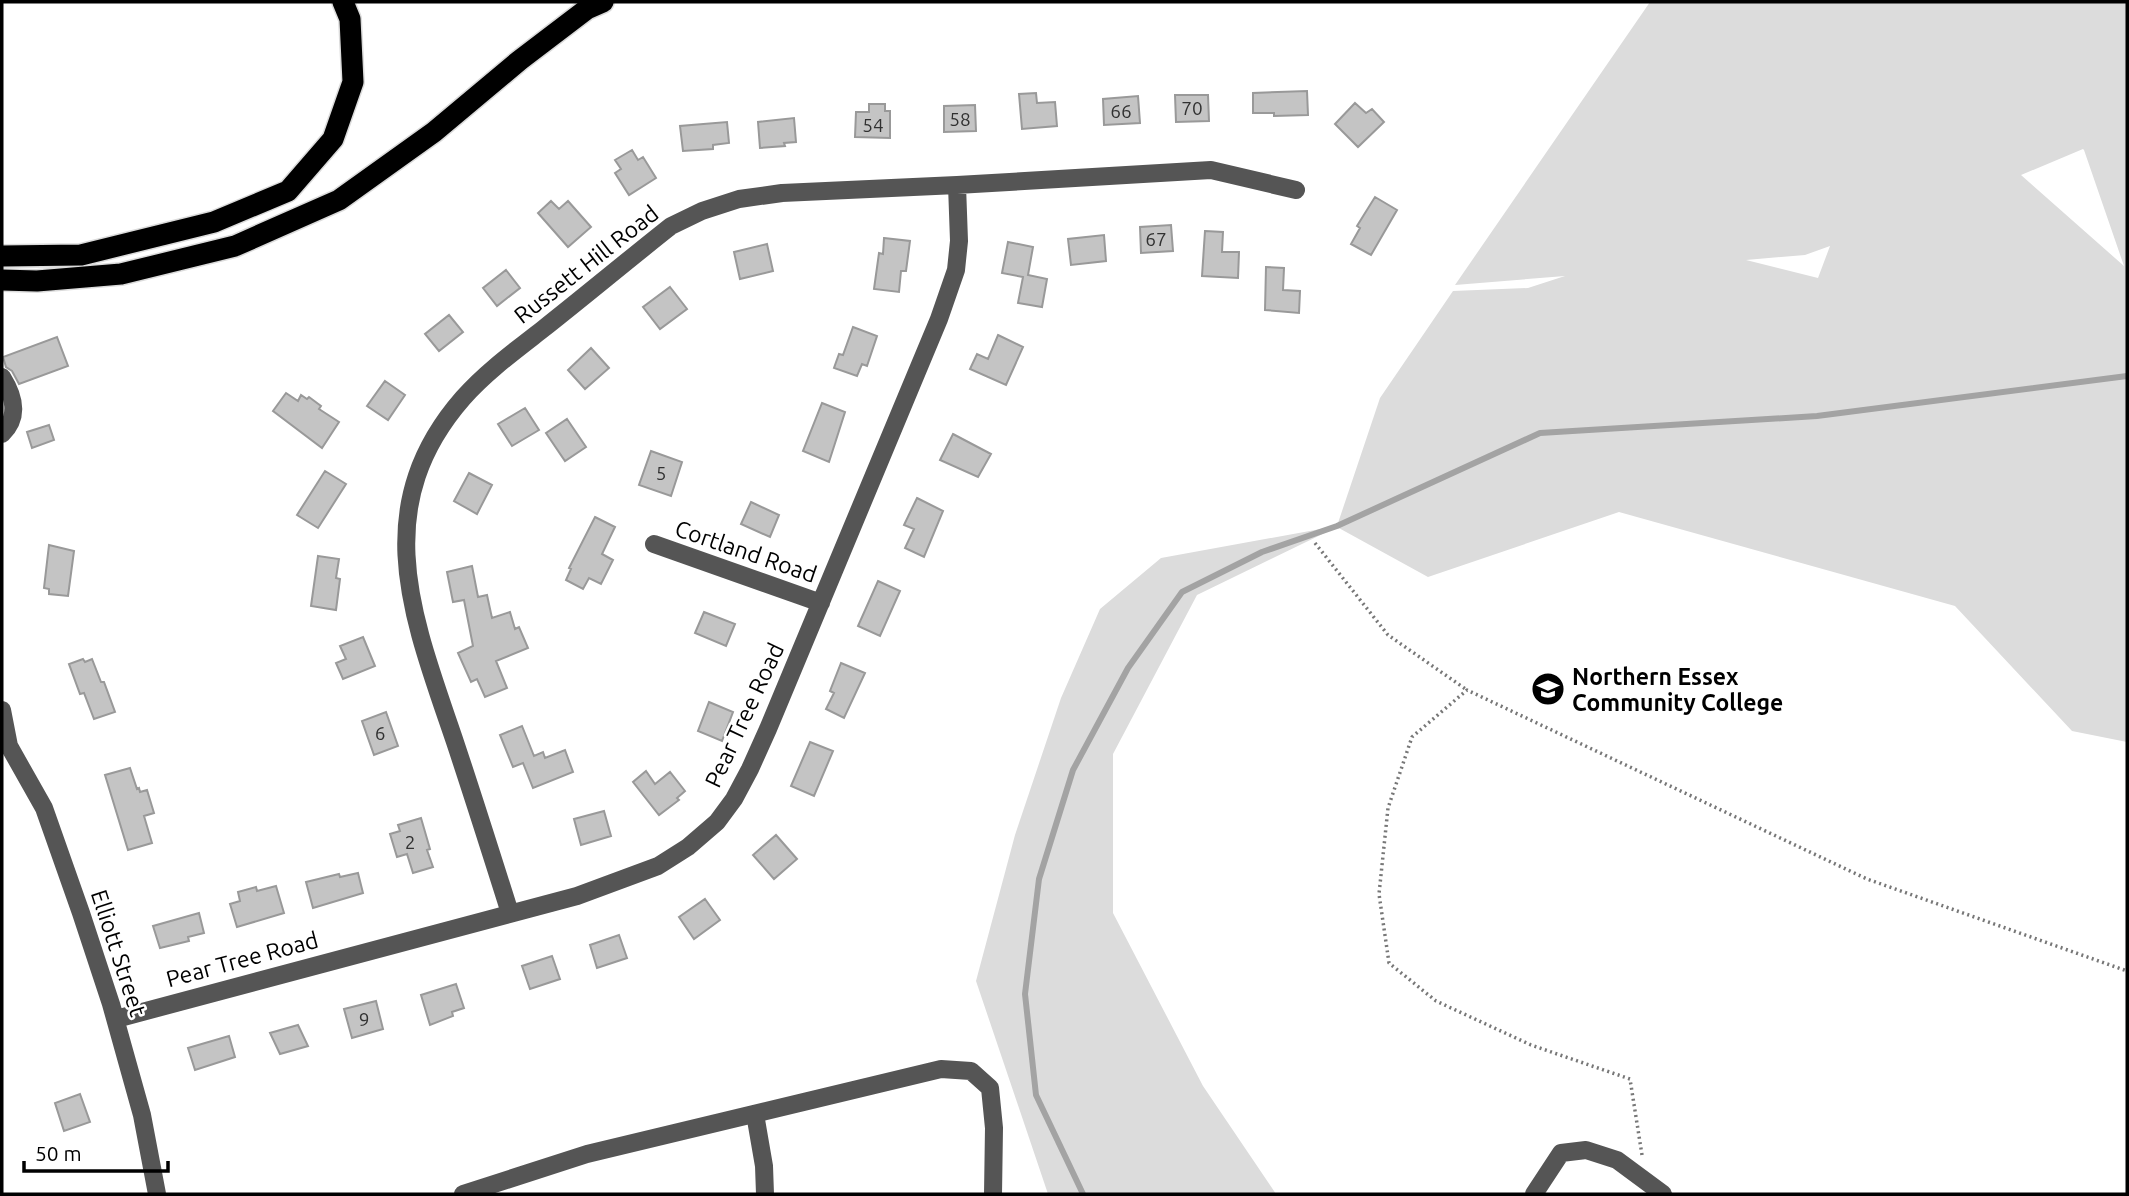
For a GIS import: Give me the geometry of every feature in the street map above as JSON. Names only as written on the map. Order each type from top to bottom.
[{"type":"highway","points":[[2,256],[81,255],[215,222],[288,191],[333,139],[353,82],[351,19],[343,2]]},
{"type":"highway","points":[[2,280],[37,281],[121,274],[235,246],[338,200],[434,132],[520,60],[587,9],[603,2]]},
{"type":"street","name":"Russett Hill Road","points":[[510,913],[428,664],[411,600],[405,557],[410,499],[420,466],[438,433],[463,398],[502,362],[671,226],[702,211],[739,199],[782,193],[1211,170],[1296,191]]},
{"type":"street","name":"Pear Tree Road","points":[[116,1019],[577,896],[658,866],[688,847],[717,822],[734,799],[759,749],[956,270],[959,241],[957,185]]},
{"type":"street","points":[[2,377],[13,401],[14,415],[2,434]]},
{"type":"street","name":"Cortland Road","points":[[654,544],[821,603]]},
{"type":"street","name":"Elliott Street","points":[[2,710],[5,742],[44,808],[71,880],[116,1019],[142,1115],[157,1194]]},
{"type":"street","points":[[463,1194],[587,1154],[941,1069],[971,1071],[990,1088],[994,1128],[993,1194]]},
{"type":"street","points":[[755,1114],[764,1166],[765,1194]]},
{"type":"street","points":[[1534,1194],[1561,1153],[1586,1150],[1618,1160],[1663,1194]]},
{"type":"path","points":[[1315,543],[1388,635],[1467,690],[1867,880],[2127,971]]},
{"type":"path","points":[[1467,690],[1412,737],[1388,808],[1378,894],[1389,963],[1436,1001],[1531,1045],[1630,1079],[1646,1181]]},
{"type":"shaded area","points":[[1650,2],[2127,2],[2127,742],[2072,731],[1955,606],[1619,512],[1428,577],[1337,527],[1197,595],[1113,754],[1113,913],[1203,1086],[1276,1194],[1048,1194],[976,981],[1015,835],[1061,698],[1100,609],[1161,558],[1337,526],[1380,398],[1453,291],[1528,288],[1565,276],[1455,285]],"holes":[[[2084,150],[2124,266],[2021,175]],[[1830,246],[1818,278],[1746,260],[1805,255]]]},
{"type":"building","points":[[1307,91],[1308,115],[1274,116],[1274,113],[1253,113],[1253,93]]},
{"type":"building","points":[[1036,93],[1037,103],[1055,102],[1057,126],[1022,129],[1019,94]]},
{"type":"building","points":[[1175,95],[1208,95],[1209,121],[1176,122]]},
{"type":"building","points":[[1138,96],[1140,123],[1104,125],[1103,99]]},
{"type":"building","points":[[1355,103],[1366,113],[1372,109],[1384,122],[1358,147],[1335,124]]},
{"type":"building","points":[[869,104],[885,104],[885,111],[890,111],[890,138],[855,137],[856,112],[869,112]]},
{"type":"building","points":[[975,105],[976,131],[944,132],[944,106]]},
{"type":"building","points":[[794,118],[796,142],[784,143],[785,146],[760,148],[758,122]]},
{"type":"building","points":[[727,122],[729,143],[713,145],[713,149],[683,151],[680,126]]},
{"type":"building","points":[[632,150],[638,160],[643,157],[656,178],[629,195],[615,173],[621,169],[615,160]]},
{"type":"building","points":[[1375,197],[1397,210],[1371,255],[1351,244],[1360,228],[1357,226]]},
{"type":"building","points":[[551,201],[559,209],[568,201],[591,227],[568,247],[538,213]]},
{"type":"building","points":[[1171,225],[1173,251],[1141,253],[1140,227]]},
{"type":"building","points":[[1205,231],[1223,232],[1222,252],[1239,252],[1238,278],[1202,276]]},
{"type":"building","points":[[1104,235],[1106,261],[1071,265],[1068,239]]},
{"type":"building","points":[[884,238],[910,241],[906,271],[901,271],[899,292],[874,289]]},
{"type":"building","points":[[1008,242],[1033,247],[1028,275],[1047,279],[1042,307],[1018,303],[1023,277],[1002,273]]},
{"type":"building","points":[[767,244],[773,271],[740,279],[734,252]]},
{"type":"building","points":[[1266,267],[1284,268],[1283,290],[1300,291],[1299,313],[1265,310]]},
{"type":"building","points":[[506,270],[520,288],[497,306],[483,288]]},
{"type":"building","points":[[670,287],[687,309],[660,329],[643,307]]},
{"type":"building","points":[[449,315],[463,332],[439,351],[425,334]]},
{"type":"building","points":[[853,327],[877,336],[867,366],[862,364],[857,376],[834,368],[839,354],[843,355]]},
{"type":"building","points":[[998,335],[1023,347],[1006,385],[970,369],[977,354],[988,359]]},
{"type":"building","points":[[57,337],[68,366],[19,384],[12,371],[6,367],[3,357]]},
{"type":"building","points":[[591,348],[609,368],[585,389],[568,370]]},
{"type":"building","points":[[385,381],[405,395],[388,420],[367,406]]},
{"type":"building","points":[[286,393],[298,401],[301,395],[307,399],[309,397],[321,406],[319,409],[339,422],[322,448],[273,411]]},
{"type":"building","points":[[822,403],[845,412],[829,462],[803,451]]},
{"type":"building","points":[[525,408],[539,430],[512,446],[498,424]]},
{"type":"building","points":[[567,419],[586,447],[565,461],[546,433]]},
{"type":"building","points":[[49,425],[54,440],[32,448],[27,432]]},
{"type":"building","points":[[953,434],[991,454],[978,477],[940,460]]},
{"type":"building","points":[[651,451],[682,462],[671,496],[639,485]]},
{"type":"building","points":[[325,471],[346,484],[318,528],[297,515]]},
{"type":"building","points":[[469,473],[492,485],[477,514],[454,501]]},
{"type":"building","points":[[917,498],[943,511],[924,557],[905,548],[914,529],[904,525]]},
{"type":"building","points":[[751,502],[779,515],[770,537],[741,524]]},
{"type":"building","points":[[595,517],[615,527],[602,554],[613,560],[601,584],[589,578],[583,589],[566,580],[571,569],[569,568]]},
{"type":"building","points":[[49,545],[74,551],[68,596],[49,594],[49,589],[44,588]]},
{"type":"building","points":[[318,556],[339,559],[336,578],[340,579],[336,610],[311,606]]},
{"type":"building","points":[[472,566],[478,597],[487,595],[492,618],[510,612],[515,629],[519,627],[528,648],[496,661],[507,688],[485,697],[477,679],[471,682],[458,653],[473,646],[464,600],[453,602],[447,572]]},
{"type":"building","points":[[878,581],[900,591],[880,636],[858,626]]},
{"type":"building","points":[[704,612],[735,624],[726,646],[695,633]]},
{"type":"building","points":[[363,637],[375,666],[343,679],[336,663],[346,659],[340,646]]},
{"type":"building","points":[[83,659],[85,662],[92,659],[115,712],[94,719],[84,693],[80,694],[69,664]]},
{"type":"building","points":[[841,663],[865,673],[844,718],[826,709],[834,693],[830,691]]},
{"type":"building","points":[[709,702],[733,712],[722,741],[698,731]]},
{"type":"building","points":[[386,712],[398,746],[374,755],[362,721]]},
{"type":"building","points":[[522,726],[534,756],[543,752],[545,758],[565,750],[573,772],[533,788],[523,763],[513,767],[500,735]]},
{"type":"building","points":[[810,742],[833,751],[814,796],[791,786]]},
{"type":"building","points":[[130,768],[137,789],[139,788],[140,792],[147,790],[154,813],[144,816],[152,843],[128,850],[105,775]]},
{"type":"building","points":[[646,771],[655,784],[670,772],[685,791],[677,798],[679,800],[659,815],[633,782]]},
{"type":"building","points":[[604,811],[611,836],[581,845],[574,819]]},
{"type":"building","points":[[421,818],[433,867],[413,873],[407,854],[397,857],[390,834],[400,831],[398,825]]},
{"type":"building","points":[[776,835],[797,859],[774,879],[753,855]]},
{"type":"building","points":[[358,873],[363,893],[313,908],[306,882],[339,874],[340,877]]},
{"type":"building","points":[[276,886],[284,913],[237,927],[230,904],[240,901],[238,892],[256,887],[257,891]]},
{"type":"building","points":[[705,899],[720,920],[694,939],[679,917]]},
{"type":"building","points":[[199,913],[204,933],[188,937],[189,941],[160,948],[153,926]]},
{"type":"building","points":[[619,935],[627,958],[597,968],[590,945]]},
{"type":"building","points":[[552,956],[560,979],[530,989],[522,966]]},
{"type":"building","points":[[456,984],[464,1008],[452,1012],[453,1016],[430,1025],[421,995]]},
{"type":"building","points":[[376,1001],[383,1029],[352,1038],[344,1009]]},
{"type":"building","points":[[298,1025],[308,1046],[280,1054],[270,1033]]},
{"type":"building","points":[[229,1036],[235,1057],[195,1070],[188,1048]]},
{"type":"building","points":[[80,1094],[90,1122],[64,1131],[55,1103]]},
{"type":"waterway","points":[[1083,1194],[1036,1095],[1025,994],[1039,879],[1073,770],[1128,668],[1182,592],[1262,552],[1337,526],[1540,433],[1817,416],[2127,376]]},
{"type":"place","name":"Northern Essex Community College","points":[[1548,689]]}]
